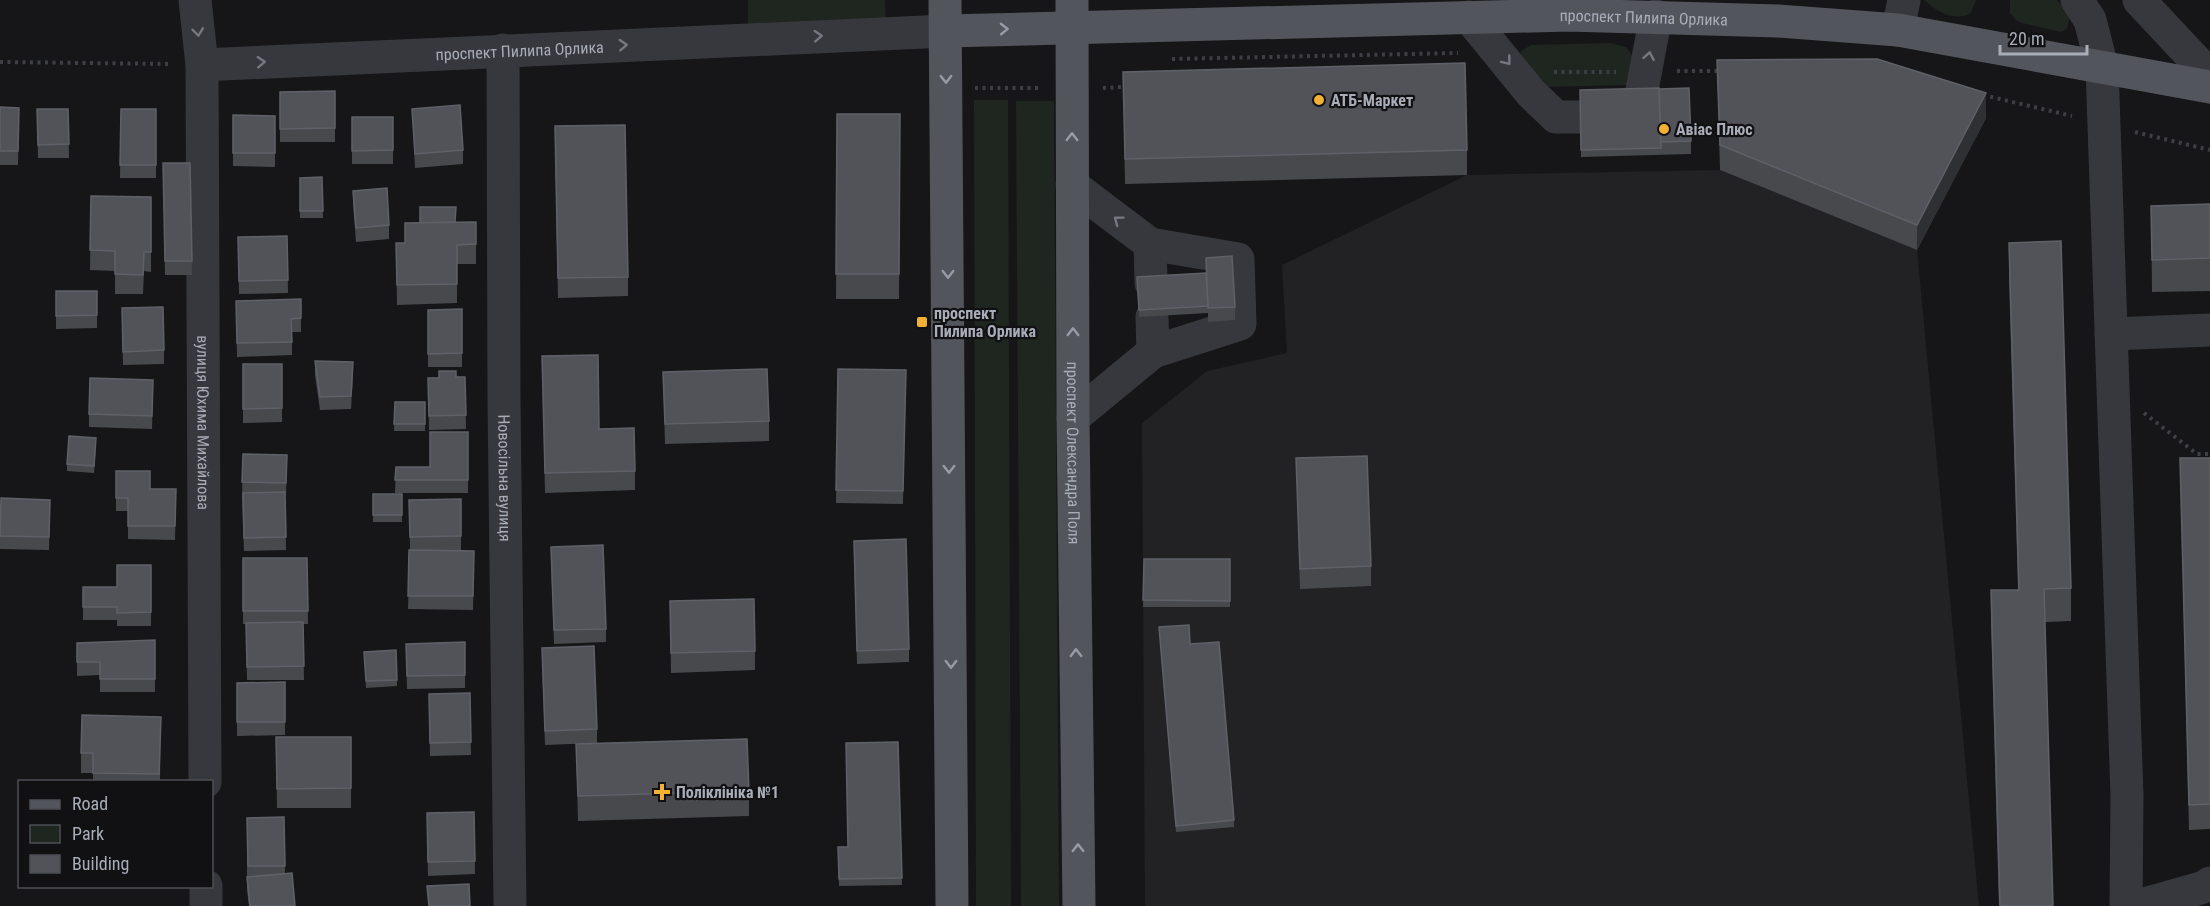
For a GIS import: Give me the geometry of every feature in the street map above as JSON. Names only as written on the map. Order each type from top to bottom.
[{"type":"main road","name":"проспект Пилипа Орлика","points":[[945,15],[1469,17],[1568,7],[1656,16],[1779,21],[1901,15],[2102,67],[2210,87]]},
{"type":"main road","name":"проспект Олександра Поля","points":[[1072,14],[1073,418],[1079,906]]},
{"type":"main road","points":[[945,15],[952,906]]},
{"type":"street","name":"вулиця Юхима Михайлова","points":[[195,0],[202,65],[205,780]]},
{"type":"street","points":[[2077,0],[2091,20],[2102,67],[2127,796],[2126,906]]},
{"type":"street","points":[[2139,0],[2210,76]]},
{"type":"street","name":"проспект Пилипа Орлика","points":[[202,65],[503,50],[945,15]]},
{"type":"street","points":[[1641,95],[1656,16]]},
{"type":"street","points":[[1469,17],[1531,93],[1556,117],[1581,117]]},
{"type":"street","name":"Новосільна вулиця","points":[[503,50],[504,400],[510,906]]},
{"type":"street","points":[[1072,185],[1150,244],[1238,259],[1240,324],[1153,352],[1073,418]]},
{"type":"street","points":[[1150,244],[1151,283]]},
{"type":"street","points":[[1152,317],[1153,352]]},
{"type":"street","points":[[2111,334],[2210,330]]},
{"type":"street","points":[[2137,906],[2204,887],[2210,883]]},
{"type":"street","points":[[206,888],[206,906]]},
{"type":"path","points":[[0,62],[202,65]]},
{"type":"path","points":[[1096,88],[1123,87],[1123,78]]},
{"type":"path","points":[[971,88],[1051,88]]},
{"type":"path","points":[[2113,389],[2197,454],[2210,454]]},
{"type":"shaded area","points":[[1720,170],[1917,250],[1979,906],[1145,906],[1142,423],[1207,371],[1287,353],[1282,265],[1467,175]]},
{"type":"green space","points":[[748,0],[885,0],[886,22],[748,29]]},
{"type":"green space","points":[[1925,0],[1976,0],[1971,13],[1965,16],[1952,16],[1940,12]]},
{"type":"green space","points":[[2010,0],[2057,0],[2070,16],[2067,29],[2061,32],[2017,21],[2010,13]]},
{"type":"green space","points":[[1610,43],[1626,47],[1635,59],[1629,85],[1540,87],[1520,56],[1521,51],[1531,45]]},
{"type":"green space","points":[[974,100],[1008,100],[1011,906],[976,906]]},
{"type":"green space","points":[[1016,101],[1054,101],[1059,906],[1021,906]]},
{"type":"building","points":[[1877,59],[1986,93],[1917,225],[1720,145],[1717,60]]},
{"type":"building","points":[[1465,63],[1467,150],[1125,159],[1123,72]]},
{"type":"building","points":[[1659,88],[1661,148],[1581,150],[1580,90]]},
{"type":"building","points":[[1689,88],[1691,141],[1661,142],[1659,89]]},
{"type":"building","points":[[335,91],[335,128],[280,129],[280,92]]},
{"type":"building","points":[[460,105],[463,150],[415,154],[412,109]]},
{"type":"building","points":[[0,107],[19,108],[18,151],[0,151]]},
{"type":"building","points":[[37,109],[68,109],[69,144],[38,145]]},
{"type":"building","points":[[121,109],[156,109],[156,165],[120,165]]},
{"type":"building","points":[[837,114],[900,114],[899,274],[836,274]]},
{"type":"building","points":[[233,115],[275,116],[275,153],[233,153]]},
{"type":"building","points":[[352,117],[393,117],[393,150],[352,151]]},
{"type":"building","points":[[625,125],[628,277],[558,278],[555,126]]},
{"type":"building","points":[[163,163],[190,163],[192,261],[165,261]]},
{"type":"building","points":[[322,177],[323,211],[300,211],[300,178]]},
{"type":"building","points":[[387,188],[389,225],[356,228],[353,191]]},
{"type":"building","points":[[91,196],[151,197],[151,252],[144,252],[143,275],[115,274],[115,251],[90,250]]},
{"type":"building","points":[[2210,204],[2210,258],[2152,260],[2151,206]]},
{"type":"building","points":[[420,207],[456,207],[455,222],[420,223]]},
{"type":"building","points":[[476,222],[476,244],[457,245],[457,284],[397,285],[396,243],[405,243],[405,223]]},
{"type":"building","points":[[287,236],[288,280],[239,281],[238,237]]},
{"type":"building","points":[[2061,241],[2071,588],[2044,589],[2053,906],[2000,906],[1991,590],[2019,590],[2009,243]]},
{"type":"building","points":[[1232,256],[1235,307],[1208,308],[1206,258]]},
{"type":"building","points":[[1206,273],[1208,306],[1139,310],[1137,277]]},
{"type":"building","points":[[56,291],[97,291],[97,315],[56,316]]},
{"type":"building","points":[[301,299],[301,318],[291,319],[292,342],[237,343],[236,301]]},
{"type":"building","points":[[163,307],[164,350],[123,352],[122,308]]},
{"type":"building","points":[[462,309],[462,353],[428,354],[428,310]]},
{"type":"building","points":[[598,355],[599,429],[634,428],[635,471],[545,473],[542,356]]},
{"type":"building","points":[[315,361],[353,362],[351,396],[320,397]]},
{"type":"building","points":[[243,364],[282,364],[282,408],[243,409]]},
{"type":"building","points":[[767,369],[769,421],[665,424],[663,372]]},
{"type":"building","points":[[838,369],[906,370],[903,491],[836,490]]},
{"type":"building","points":[[439,371],[456,371],[456,377],[465,377],[466,415],[429,416],[428,378],[439,378]]},
{"type":"building","points":[[90,378],[153,380],[152,416],[89,414]]},
{"type":"building","points":[[395,402],[425,402],[425,424],[394,424]]},
{"type":"building","points":[[430,432],[468,432],[468,480],[395,480],[396,467],[430,467]]},
{"type":"building","points":[[69,436],[96,438],[94,466],[67,464]]},
{"type":"building","points":[[243,454],[287,455],[286,483],[242,482]]},
{"type":"building","points":[[1367,456],[1371,566],[1300,569],[1296,458]]},
{"type":"building","points":[[2180,458],[2210,458],[2210,804],[2189,805]]},
{"type":"building","points":[[116,471],[150,471],[150,489],[176,489],[175,526],[128,526],[128,498],[116,498]]},
{"type":"building","points":[[285,492],[286,537],[244,538],[243,493]]},
{"type":"building","points":[[373,494],[402,494],[402,515],[373,515]]},
{"type":"building","points":[[1,498],[50,500],[49,537],[0,536]]},
{"type":"building","points":[[461,499],[461,536],[410,537],[409,500]]},
{"type":"building","points":[[906,539],[909,649],[857,651],[854,541]]},
{"type":"building","points":[[603,545],[606,629],[554,630],[551,547]]},
{"type":"building","points":[[409,550],[474,551],[473,596],[408,596]]},
{"type":"building","points":[[243,558],[307,558],[308,611],[243,611]]},
{"type":"building","points":[[1144,559],[1230,559],[1230,601],[1143,600]]},
{"type":"building","points":[[117,565],[151,565],[151,612],[117,613],[117,607],[83,607],[83,587],[117,587]]},
{"type":"building","points":[[754,599],[755,651],[671,653],[670,601]]},
{"type":"building","points":[[303,622],[304,666],[247,667],[246,623]]},
{"type":"building","points":[[1189,625],[1190,644],[1219,642],[1234,820],[1176,826],[1159,627]]},
{"type":"building","points":[[155,640],[155,679],[100,679],[100,662],[77,662],[77,643]]},
{"type":"building","points":[[465,642],[465,675],[407,676],[406,644]]},
{"type":"building","points":[[594,646],[597,729],[545,731],[542,648]]},
{"type":"building","points":[[396,650],[397,680],[366,681],[364,652]]},
{"type":"building","points":[[285,682],[285,722],[237,722],[237,683]]},
{"type":"building","points":[[470,693],[471,742],[430,743],[429,694]]},
{"type":"building","points":[[82,715],[161,717],[159,774],[93,773],[93,753],[81,753]]},
{"type":"building","points":[[276,737],[351,737],[351,788],[277,789]]},
{"type":"building","points":[[747,739],[749,791],[578,796],[576,744]]},
{"type":"building","points":[[898,742],[902,878],[839,879],[838,847],[848,847],[846,743]]},
{"type":"building","points":[[474,812],[475,861],[428,862],[427,813]]},
{"type":"building","points":[[284,817],[285,866],[248,866],[247,818]]},
{"type":"building","points":[[292,873],[295,906],[250,906],[247,877]]},
{"type":"building","points":[[469,884],[470,906],[429,906],[427,886]]},
{"type":"place","name":"АТБ-Маркет","points":[[1319,100]]},
{"type":"place","name":"Авіас Плюс","points":[[1664,129]]},
{"type":"place","name":"проспект Пилипа Орлика","points":[[922,322]]},
{"type":"place","name":"Поліклініка №1","points":[[662,792]]}]
